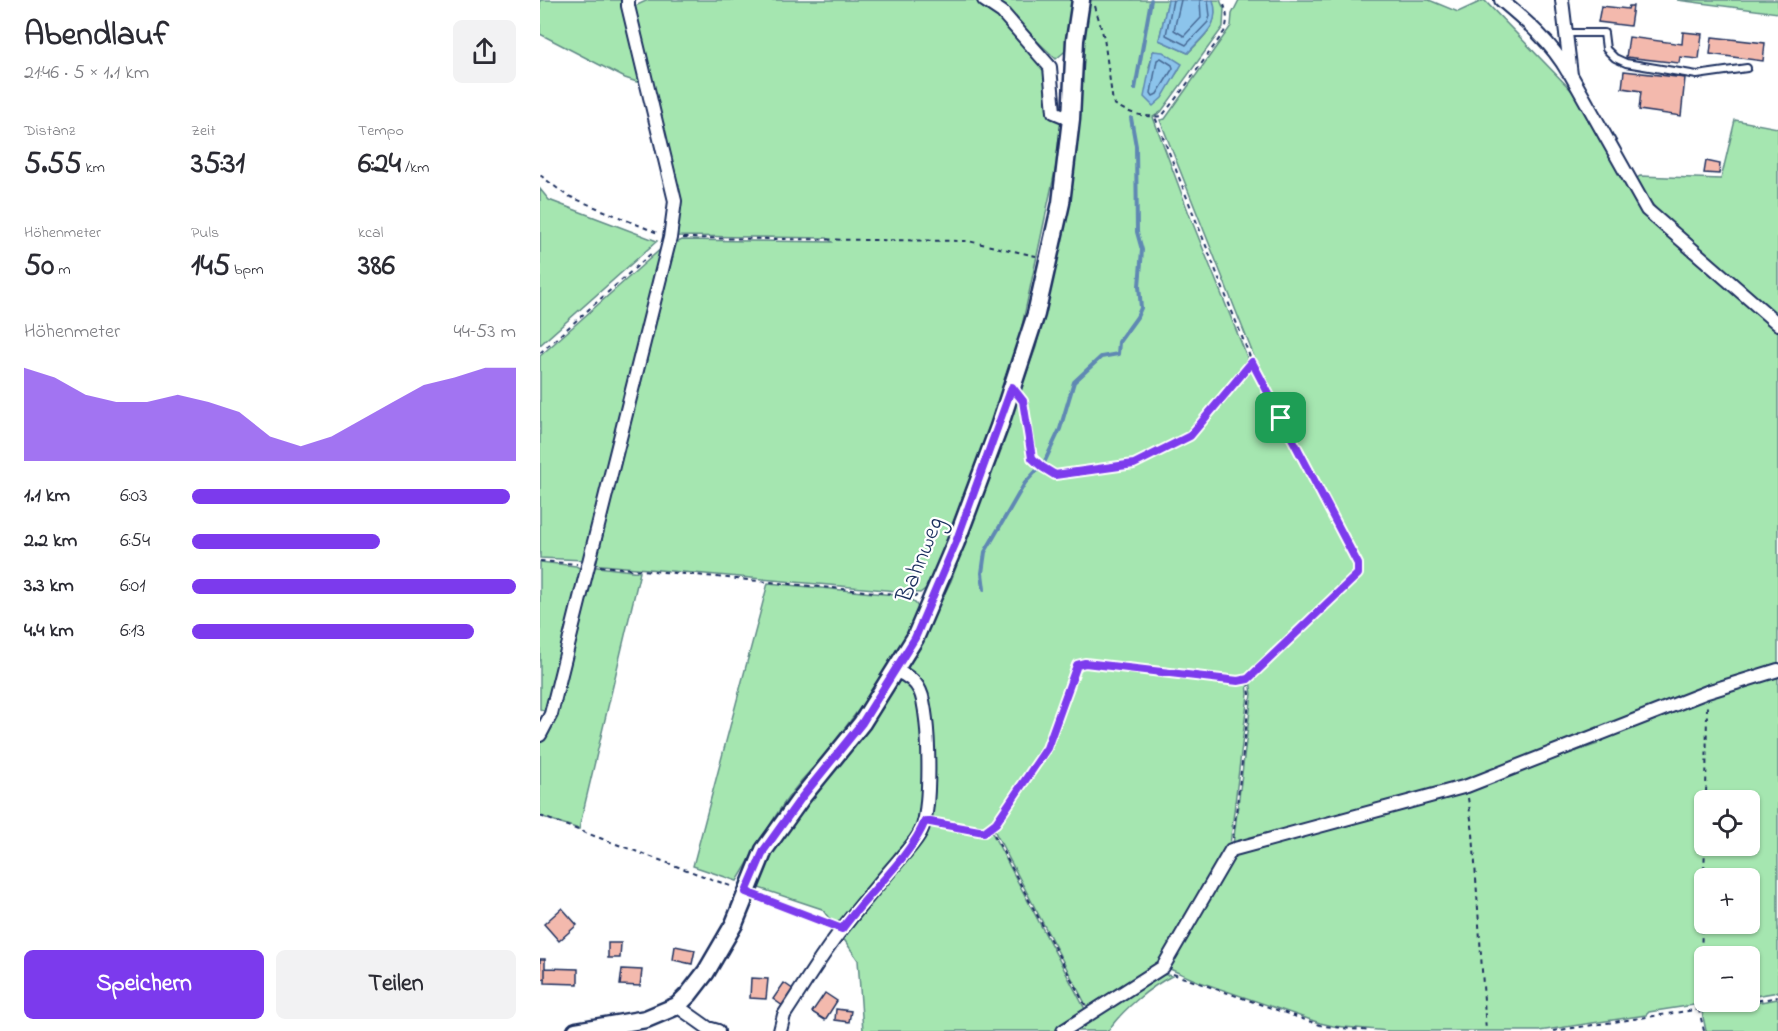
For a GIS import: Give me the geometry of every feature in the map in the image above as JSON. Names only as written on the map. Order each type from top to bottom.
[{"type":"main road","name":"Bahnweg","points":[[677,1006],[690,994],[706,972],[734,924],[764,850],[802,797],[862,723],[896,671],[915,638],[956,542],[1036,314],[1049,258],[1061,203],[1081,0]]},
{"type":"main road","points":[[576,1031],[646,1019],[677,1006]]},
{"type":"street","points":[[542,733],[551,714],[670,238],[675,201],[628,0]]},
{"type":"street","points":[[984,0],[1002,12],[1050,67],[1054,111],[1071,119]]},
{"type":"street","points":[[1501,0],[1558,54],[1647,210],[1778,324]]},
{"type":"street","points":[[1562,0],[1571,75]]},
{"type":"street","points":[[1063,1031],[1163,967],[1231,850],[1467,786],[1707,692],[1778,670]]},
{"type":"street","points":[[780,1031],[784,1015],[842,929],[909,849],[921,832],[925,821],[927,760],[924,702],[920,690],[910,677],[896,671]]},
{"type":"street","points":[[677,1006],[708,1028],[718,1031]]},
{"type":"lane","points":[[1566,33],[1604,33],[1606,49],[1615,58],[1626,63],[1697,75],[1747,68]]},
{"type":"path","points":[[1094,0],[1104,38],[1113,103],[1121,109],[1155,117],[1162,116],[1185,88],[1224,32],[1227,24],[1226,9],[1222,0]]},
{"type":"path","points":[[925,821],[984,832],[996,823],[1047,748],[1077,665],[1085,663],[1238,681],[1248,679],[1358,574],[1358,564],[1252,362],[1155,117]]},
{"type":"path","points":[[540,175],[566,195],[670,238],[969,241],[1049,258]]},
{"type":"path","points":[[540,352],[670,238]]},
{"type":"path","points":[[1012,387],[1023,401],[1032,458],[1055,475],[1134,464],[1190,436],[1252,362]]},
{"type":"path","points":[[540,561],[902,594],[932,599]]},
{"type":"path","points":[[1231,850],[1250,694],[1248,679]]},
{"type":"path","points":[[1706,790],[1707,692]]},
{"type":"path","points":[[1467,786],[1473,833],[1486,1031]]},
{"type":"path","points":[[540,816],[842,929]]},
{"type":"path","points":[[990,827],[1090,1014]]},
{"type":"path","points":[[1701,946],[1705,856]]},
{"type":"path","points":[[1163,967],[1176,975],[1323,1026],[1371,1031]]},
{"type":"path","points":[[1760,1000],[1778,997]]},
{"type":"path","points":[[1553,1031],[1694,1011]]},
{"type":"path","points":[[1699,1012],[1704,1031]]},
{"type":"green space","points":[[540,0],[622,0],[643,84],[625,78],[540,34]]},
{"type":"green space","points":[[648,0],[979,0],[993,9],[1045,66],[1065,124],[1019,340],[997,409],[929,586],[920,593],[591,564],[672,245],[682,240],[832,242],[827,238],[675,236],[679,206],[631,10]]},
{"type":"green space","points":[[990,0],[1073,0],[1070,47],[1056,59],[1009,14]]},
{"type":"green space","points":[[1088,0],[1168,0],[1159,40],[1188,53],[1209,30],[1214,17],[1213,0],[1220,0],[1224,9],[1223,27],[1161,112],[1153,117],[1191,219],[1249,362],[1188,434],[1134,461],[1057,472],[1053,476],[1135,465],[1192,437],[1252,365],[1356,564],[1357,573],[1248,678],[1238,680],[1085,661],[1076,663],[1045,748],[994,822],[984,830],[930,820],[928,697],[923,681],[907,667],[951,581],[1036,347],[1066,219]],"holes":[[[1154,51],[1179,70],[1172,80],[1149,67]]]},
{"type":"green space","points":[[1239,0],[1429,0],[1458,12],[1484,0],[1573,92],[1626,185],[1778,328],[1778,992],[1760,995],[1760,946],[1694,946],[1694,1005],[1649,1012],[1646,1015],[1539,1031],[1389,1031],[1320,1023],[1197,981],[1170,969],[1234,856],[1245,850],[1465,788],[1598,744],[1446,788],[1233,845],[1252,694],[1250,680],[1360,575],[1360,564],[1255,359],[1160,120],[1165,119],[1231,26],[1232,14]]},
{"type":"green space","points":[[1677,0],[1778,0],[1778,13]]},
{"type":"green space","points":[[1735,120],[1778,128],[1778,318],[1682,236],[1665,219],[1634,180],[1640,176],[1721,179]]},
{"type":"green space","points":[[540,189],[549,200],[657,241],[540,345]]},
{"type":"green space","points":[[663,247],[584,560],[540,558],[540,356]]},
{"type":"green space","points":[[540,562],[576,566],[583,570],[548,713],[540,709]]},
{"type":"green space","points":[[589,566],[640,572],[579,829],[540,816],[540,740]]},
{"type":"green space","points":[[768,583],[905,596],[916,604],[919,616],[881,680],[820,761],[795,788],[737,881],[693,866]]},
{"type":"green space","points":[[1085,665],[1238,683],[1247,681],[1248,694],[1230,845],[1166,958],[1154,969],[1094,1008],[1087,1007],[993,828],[1048,750],[1078,667]]},
{"type":"green space","points":[[898,678],[908,680],[919,699],[925,801],[916,831],[837,929],[822,909],[759,888],[758,883],[775,846]]},
{"type":"green space","points":[[929,823],[984,834],[990,829],[1087,1013],[1057,1031],[863,1031],[858,960],[841,935]]},
{"type":"green space","points":[[1162,974],[1172,976],[1137,1000],[1108,1031],[1072,1031]]},
{"type":"green space","points":[[1778,999],[1778,1031],[1706,1031],[1702,1012],[1760,1012],[1760,1002]]},
{"type":"water","points":[[1168,0],[1213,0],[1215,17],[1213,23],[1188,53],[1159,40]]},
{"type":"water","points":[[1153,51],[1163,52],[1182,64],[1162,98],[1153,106],[1144,97]]},
{"type":"building","points":[[1601,6],[1628,9],[1629,6],[1633,6],[1630,26],[1598,22]]},
{"type":"building","points":[[1683,32],[1702,34],[1699,59],[1680,57],[1679,63],[1626,57],[1629,37],[1682,44]]},
{"type":"building","points":[[1712,37],[1765,43],[1763,61],[1710,54]]},
{"type":"building","points":[[1624,71],[1685,78],[1681,116],[1639,110],[1641,91],[1622,88]]},
{"type":"building","points":[[1706,161],[1720,164],[1719,174],[1704,173]]},
{"type":"building","points":[[562,908],[577,925],[559,941],[544,924]]},
{"type":"building","points":[[608,943],[621,943],[620,958],[608,958]]},
{"type":"building","points":[[675,946],[695,950],[692,964],[673,960]]},
{"type":"building","points":[[540,959],[545,959],[545,979],[540,979]]},
{"type":"building","points":[[545,968],[578,969],[578,984],[545,983]]},
{"type":"building","points":[[622,969],[642,970],[640,986],[620,985]]},
{"type":"building","points":[[751,978],[768,979],[766,999],[750,998]]},
{"type":"building","points":[[784,983],[794,990],[783,1006],[773,999]]},
{"type":"building","points":[[825,993],[837,1001],[825,1020],[812,1012]]},
{"type":"building","points":[[836,1009],[851,1011],[849,1022],[835,1020]]},
{"type":"waterway","points":[[1135,89],[1151,0]]},
{"type":"waterway","points":[[1044,463],[1060,429],[1074,382],[1101,357],[1118,354],[1119,342],[1141,308],[1139,286],[1142,250],[1137,232],[1136,146],[1131,118]]},
{"type":"waterway","points":[[984,589],[982,573],[985,552],[1025,483],[1038,469]]},
{"type":"route","points":[[1252,362],[1281,418],[1358,564],[1358,574],[1248,679],[1238,681],[1085,663],[1077,665],[1047,748],[996,823],[984,832],[925,821],[921,832],[909,849],[842,929],[746,892],[764,850],[802,797],[862,723],[915,638],[956,542],[1012,387],[1023,401],[1032,458],[1055,475],[1134,464],[1190,436],[1252,362]]}]
